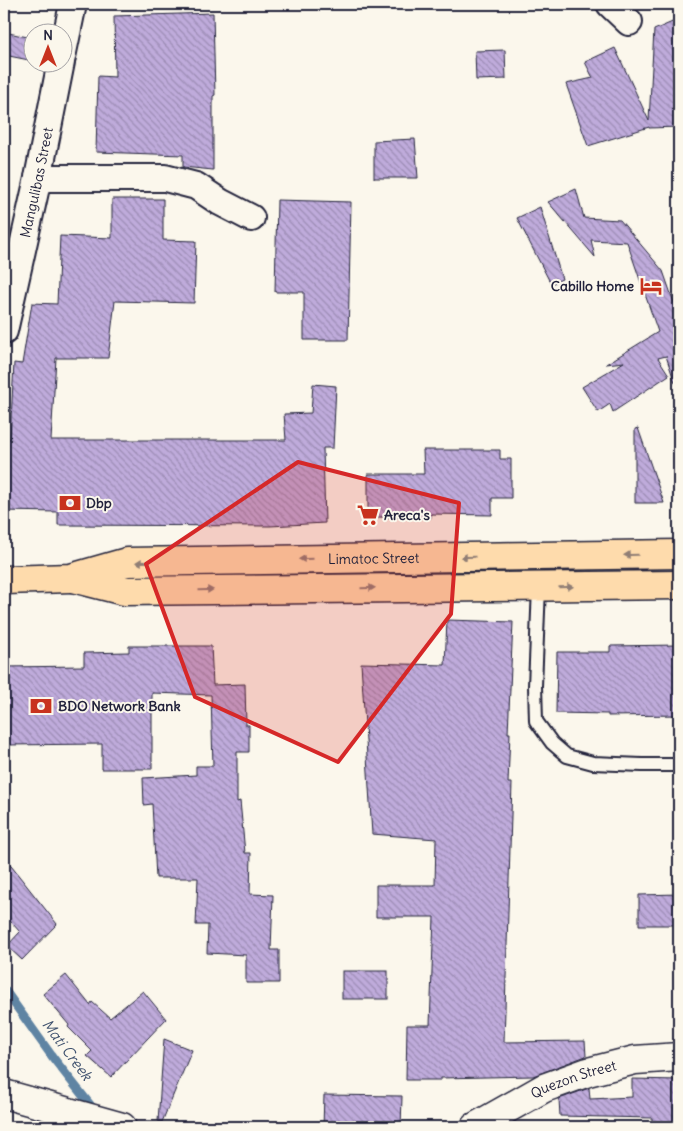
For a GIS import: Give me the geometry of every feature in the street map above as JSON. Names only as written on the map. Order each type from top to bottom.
[{"type":"main road","name":"Limatoc Street","points":[[4,580],[71,578],[127,562],[679,554]]},
{"type":"main road","points":[[525,556],[532,587]]},
{"type":"main road","name":"Limatoc Street","points":[[71,578],[124,591],[679,586]]},
{"type":"street","points":[[69,22],[73,4]]},
{"type":"street","points":[[610,4],[629,22]]},
{"type":"street","name":"Mangulibas Street","points":[[4,331],[59,72]]},
{"type":"street","points":[[38,178],[165,178],[196,186],[220,202],[251,218]]},
{"type":"street","name":"Quezon Street","points":[[476,1127],[544,1088],[588,1072],[635,1060],[679,1057]]},
{"type":"street","points":[[15,1097],[122,1127]]},
{"type":"lane","points":[[532,587],[536,721],[552,743],[566,756],[593,763],[679,765]]},
{"type":"highlighted area","points":[[298,462],[459,503],[451,614],[338,762],[195,697],[146,564]]},
{"type":"building","points":[[213,13],[215,95],[213,96],[213,170],[183,167],[183,155],[96,152],[98,76],[115,77],[114,16]]},
{"type":"building","points":[[677,20],[676,90],[679,89],[679,127],[649,127],[588,146],[566,84],[593,78],[585,62],[615,48],[649,121],[654,30]]},
{"type":"building","points":[[4,32],[22,36],[22,59],[4,55]]},
{"type":"building","points":[[505,50],[506,79],[476,80],[475,51]]},
{"type":"building","points":[[415,139],[418,178],[374,178],[374,141]]},
{"type":"building","points":[[576,189],[584,218],[620,220],[663,271],[679,317],[679,383],[675,383],[666,356],[658,358],[669,375],[613,412],[610,404],[598,412],[582,387],[624,362],[606,364],[658,332],[627,242],[591,240],[595,257],[548,202]]},
{"type":"building","points":[[112,199],[163,199],[163,240],[196,241],[194,303],[115,301],[108,358],[56,358],[51,440],[286,440],[284,414],[311,413],[313,384],[336,386],[333,448],[323,448],[325,523],[270,526],[58,525],[58,512],[4,511],[4,439],[10,439],[14,363],[22,364],[32,303],[57,304],[60,236],[112,238]]},
{"type":"building","points":[[277,200],[351,202],[348,340],[304,340],[304,292],[275,292]]},
{"type":"building","points":[[540,207],[562,279],[551,284],[517,218]]},
{"type":"building","points":[[638,428],[664,503],[635,503],[635,429]]},
{"type":"building","points":[[423,450],[500,450],[500,459],[511,459],[511,498],[492,498],[492,515],[431,514],[431,518],[376,517],[376,509],[368,509],[368,474],[424,474]]},
{"type":"building","points":[[447,620],[513,622],[508,733],[510,733],[508,783],[512,783],[504,1042],[585,1041],[586,1056],[533,1076],[406,1080],[407,1025],[430,1025],[434,917],[376,917],[376,885],[435,885],[436,839],[372,834],[361,663],[445,665]]},
{"type":"building","points":[[679,645],[679,715],[608,716],[608,714],[556,713],[557,652],[610,652],[610,646]]},
{"type":"building","points":[[129,646],[211,646],[213,685],[245,684],[246,725],[249,725],[249,752],[237,752],[237,802],[240,801],[245,853],[251,853],[250,894],[273,895],[271,950],[279,950],[279,983],[246,983],[246,955],[207,953],[208,925],[196,925],[198,878],[156,878],[152,804],[144,805],[143,778],[196,775],[196,766],[213,766],[211,695],[152,693],[152,769],[102,769],[102,744],[4,745],[4,667],[84,666],[84,653],[129,652]]},
{"type":"building","points":[[4,857],[57,924],[22,960],[7,946],[20,932],[4,914]]},
{"type":"building","points":[[679,894],[679,925],[639,925],[639,895]]},
{"type":"building","points":[[342,971],[388,971],[388,999],[342,999]]},
{"type":"building","points":[[66,975],[90,1005],[92,1002],[110,1018],[143,991],[166,1019],[111,1077],[87,1056],[92,1051],[68,1027],[69,1025],[43,994]]},
{"type":"building","points":[[164,1039],[192,1050],[162,1122],[158,1121]]},
{"type":"building","points":[[632,1079],[678,1080],[677,1127],[652,1127],[652,1118],[560,1116],[559,1099],[589,1088],[590,1099],[632,1097]]},
{"type":"building","points":[[324,1095],[402,1096],[401,1127],[323,1127]]},
{"type":"waterway","name":"Mati Creek","points":[[4,989],[54,1059],[95,1111]]},
{"type":"place","name":"Cabillo Home","points":[[651,286]]},
{"type":"place","name":"Dbp","points":[[70,503]]},
{"type":"place","name":"Areca's","points":[[368,515]]},
{"type":"place","name":"BDO Network Bank","points":[[41,706]]}]
